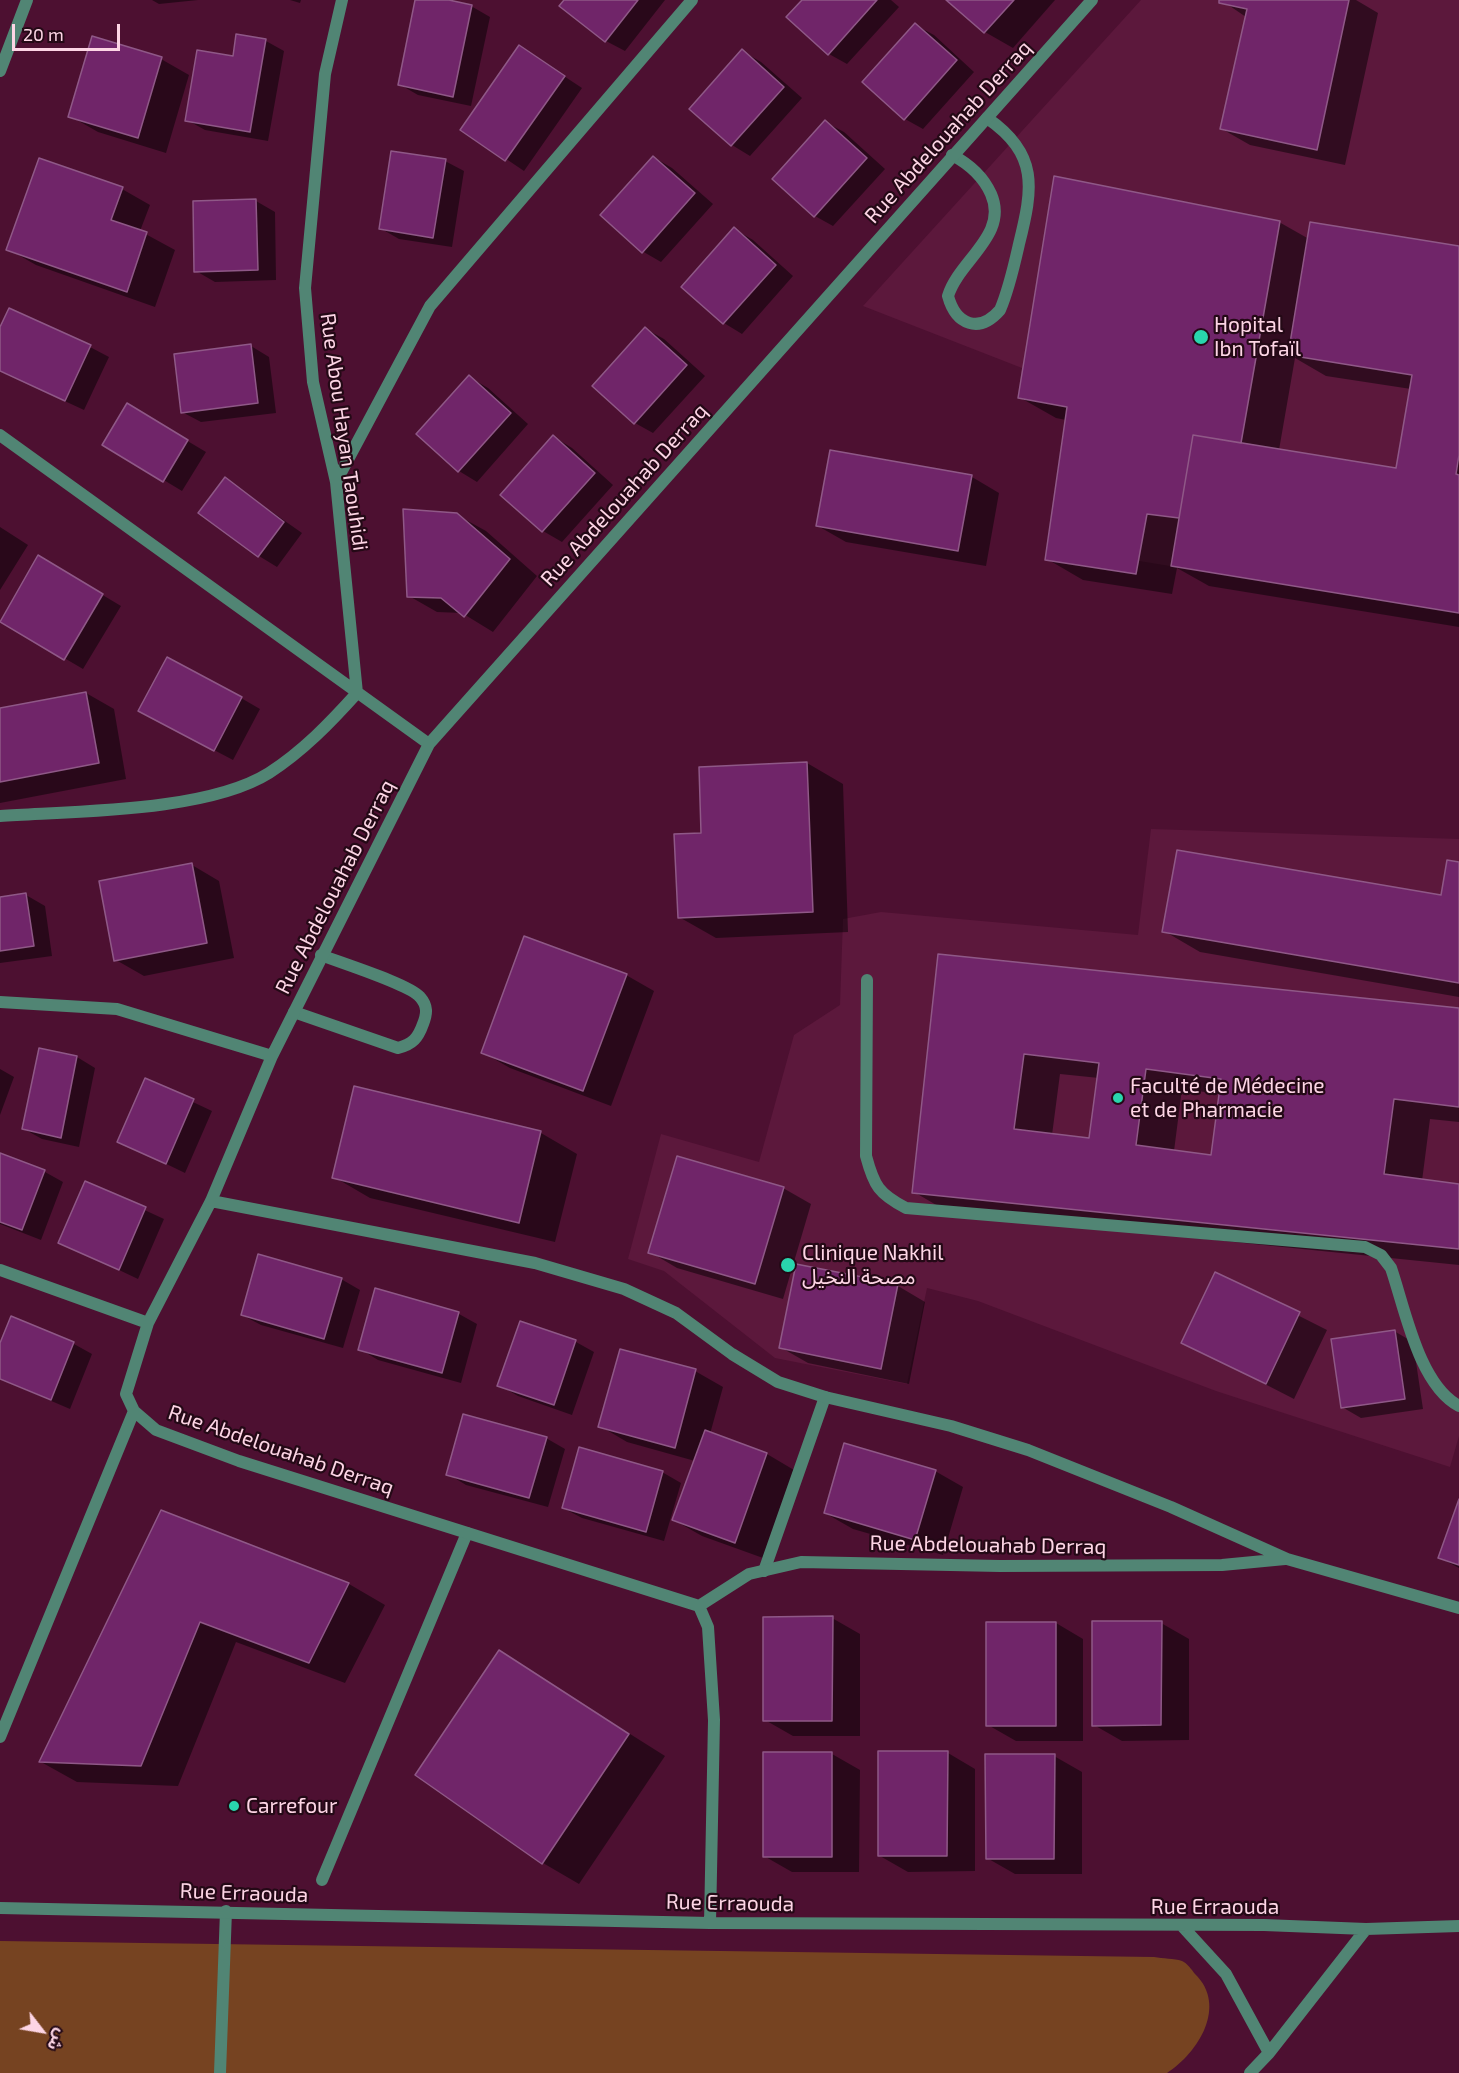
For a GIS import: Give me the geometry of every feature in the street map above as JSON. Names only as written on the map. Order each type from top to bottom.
[{"type":"street","points":[[0,71],[27,0]]},
{"type":"street","name":"Rue Abou Hayan Taouhidi","points":[[342,0],[325,74],[304,288],[313,382],[336,482],[357,693]]},
{"type":"street","points":[[336,482],[430,306],[692,0]]},
{"type":"street","name":"Rue Abdelouahab Derraq","points":[[1092,0],[429,744],[272,1056],[211,1201],[148,1323],[126,1394],[134,1411],[156,1430],[239,1461],[699,1606],[749,1574],[801,1562],[1000,1566],[1210,1565],[1287,1559]]},
{"type":"street","points":[[952,155],[973,168],[988,188],[994,202],[996,217],[991,231],[959,273],[948,296],[951,308],[959,318],[979,324],[992,320],[1000,310],[1030,201],[1029,172],[1020,149],[987,118]]},
{"type":"street","points":[[0,435],[429,744]]},
{"type":"street","points":[[0,816],[136,807],[226,793],[267,774],[300,751],[357,693]]},
{"type":"street","points":[[294,1012],[398,1048],[410,1045],[419,1035],[426,1014],[426,1005],[414,991],[321,955]]},
{"type":"street","points":[[867,980],[866,1156],[873,1181],[886,1198],[906,1208],[1365,1247],[1381,1255],[1391,1268],[1424,1367],[1438,1391],[1459,1406]]},
{"type":"street","points":[[0,1002],[117,1009],[272,1056]]},
{"type":"street","points":[[211,1201],[535,1263],[624,1288],[676,1313],[732,1354],[778,1382],[825,1397],[951,1426],[1028,1450],[1171,1507],[1287,1559],[1459,1608]]},
{"type":"street","points":[[0,1270],[148,1323]]},
{"type":"street","points":[[764,1571],[825,1397]]},
{"type":"street","points":[[0,1737],[134,1411]]},
{"type":"street","points":[[321,1880],[467,1533]]},
{"type":"street","points":[[699,1606],[708,1627],[713,1708],[710,1923]]},
{"type":"street","name":"Rue Erraouda","points":[[0,1908],[710,1923],[1182,1927],[1263,1925],[1366,1929],[1459,1926]]},
{"type":"street","points":[[220,2073],[226,1911]]},
{"type":"street","points":[[1182,1927],[1226,1974],[1269,2053]]},
{"type":"street","points":[[1250,2073],[1269,2053],[1366,1929]]},
{"type":"shaded area","name":"Hopital Ibn Tofaïl","points":[[1141,0],[1459,0],[1459,613],[1139,561],[1136,574],[1045,560],[1067,407],[1018,398],[1022,368],[863,306]]},
{"type":"shaded area","name":"Faculté de Médecine et de Pharmacie","points":[[1151,829],[1459,839],[1459,1436],[1450,1467],[1216,1391],[978,1301],[927,1288],[907,1384],[775,1358],[664,1271],[628,1259],[661,1134],[759,1162],[794,1035],[840,1005],[843,919],[881,912],[1138,935]]},
{"type":"shaded area","points":[[0,1941],[1154,1957],[1179,1960],[1188,1965],[1205,1987],[1209,2000],[1209,2014],[1205,2028],[1189,2054],[1167,2073],[0,2073]]},
{"type":"building","points":[[415,0],[449,0],[472,5],[453,97],[398,85]]},
{"type":"building","points":[[564,0],[638,0],[605,42],[559,6]]},
{"type":"building","points":[[802,0],[877,0],[828,55],[786,17]]},
{"type":"building","points":[[946,0],[1014,0],[984,33]]},
{"type":"building","points":[[1219,0],[1349,0],[1317,150],[1220,129],[1247,9],[1219,3]]},
{"type":"building","points":[[915,23],[957,60],[904,120],[862,82]]},
{"type":"building","points":[[236,34],[266,39],[250,132],[185,121],[197,50],[233,56]]},
{"type":"building","points":[[92,36],[162,57],[138,138],[68,117]]},
{"type":"building","points":[[519,45],[565,76],[505,161],[460,130]]},
{"type":"building","points":[[742,49],[784,87],[731,146],[689,109]]},
{"type":"building","points":[[825,120],[867,158],[814,217],[772,179]]},
{"type":"building","points":[[391,151],[446,159],[433,238],[379,229]]},
{"type":"building","points":[[653,156],[695,193],[642,253],[600,215]]},
{"type":"building","points":[[39,158],[123,187],[111,220],[147,232],[127,292],[6,250]]},
{"type":"building","points":[[1054,176],[1280,221],[1241,443],[1193,435],[1179,518],[1147,514],[1136,574],[1045,560],[1067,407],[1018,398]]},
{"type":"building","points":[[256,199],[258,270],[194,272],[193,201]]},
{"type":"building","points":[[1310,222],[1459,246],[1459,455],[1456,474],[1459,475],[1459,613],[1171,566],[1193,435],[1396,468],[1412,375],[1288,355]]},
{"type":"building","points":[[734,227],[776,265],[723,324],[681,287]]},
{"type":"building","points":[[9,308],[91,345],[65,401],[0,371],[0,327]]},
{"type":"building","points":[[645,327],[687,365],[634,424],[592,386]]},
{"type":"building","points":[[251,344],[258,403],[181,413],[174,354]]},
{"type":"building","points":[[469,375],[511,413],[458,472],[416,434]]},
{"type":"building","points":[[127,403],[188,440],[163,482],[102,445]]},
{"type":"building","points":[[553,435],[595,473],[542,532],[500,495]]},
{"type":"building","points":[[830,450],[972,475],[958,551],[816,526]]},
{"type":"building","points":[[225,477],[284,522],[258,557],[198,513]]},
{"type":"building","points":[[403,509],[457,513],[510,559],[464,617],[441,598],[407,597]]},
{"type":"building","points":[[38,555],[103,594],[64,660],[0,622]]},
{"type":"building","points":[[167,657],[242,697],[214,751],[138,711]]},
{"type":"building","points":[[86,692],[99,763],[0,782],[0,708]]},
{"type":"building","points":[[807,762],[813,912],[678,918],[674,834],[701,833],[699,767]]},
{"type":"building","points":[[1177,850],[1441,895],[1447,860],[1459,862],[1459,983],[1162,932]]},
{"type":"building","points":[[192,863],[207,943],[114,961],[99,881]]},
{"type":"building","points":[[26,893],[34,946],[0,951],[0,897]]},
{"type":"building","points":[[524,936],[627,974],[583,1091],[481,1053]]},
{"type":"building","points":[[938,954],[1459,1008],[1459,1107],[1394,1099],[1384,1174],[1459,1184],[1459,1249],[912,1193]],"holes":[[[1024,1054],[1099,1063],[1089,1138],[1014,1129]],[[1146,1069],[1221,1079],[1211,1155],[1136,1145]]]},
{"type":"building","points":[[39,1048],[77,1056],[61,1138],[22,1129]]},
{"type":"building","points":[[145,1078],[194,1099],[166,1164],[117,1142]]},
{"type":"building","points":[[354,1086],[541,1131],[519,1223],[332,1178]]},
{"type":"building","points":[[0,1153],[45,1170],[22,1230],[0,1222]]},
{"type":"building","points":[[677,1156],[784,1187],[755,1284],[648,1253]]},
{"type":"building","points":[[85,1181],[146,1207],[119,1270],[58,1243]]},
{"type":"building","points":[[258,1254],[342,1278],[324,1339],[241,1315]]},
{"type":"building","points":[[796,1264],[898,1284],[881,1369],[779,1348]]},
{"type":"building","points":[[1215,1272],[1300,1312],[1266,1384],[1181,1343]]},
{"type":"building","points":[[375,1288],[459,1312],[442,1373],[358,1350]]},
{"type":"building","points":[[11,1316],[74,1342],[51,1400],[0,1379],[0,1343]]},
{"type":"building","points":[[520,1321],[576,1340],[554,1405],[497,1386]]},
{"type":"building","points":[[1395,1330],[1405,1399],[1341,1408],[1331,1339]]},
{"type":"building","points":[[620,1349],[696,1369],[675,1448],[598,1427]]},
{"type":"building","points":[[463,1414],[547,1437],[529,1498],[446,1475]]},
{"type":"building","points":[[705,1430],[767,1453],[735,1543],[672,1520]]},
{"type":"building","points":[[844,1443],[936,1470],[915,1540],[824,1513]]},
{"type":"building","points":[[579,1447],[663,1471],[646,1532],[562,1508]]},
{"type":"building","points":[[1459,1499],[1459,1565],[1438,1558]]},
{"type":"building","points":[[161,1510],[349,1583],[309,1663],[200,1622],[141,1766],[39,1762]]},
{"type":"building","points":[[833,1616],[832,1721],[763,1721],[763,1617]]},
{"type":"building","points":[[1092,1621],[1162,1621],[1161,1725],[1092,1726]]},
{"type":"building","points":[[986,1622],[1056,1622],[1056,1726],[986,1726]]},
{"type":"building","points":[[499,1650],[629,1734],[542,1864],[415,1775]]},
{"type":"building","points":[[878,1751],[948,1751],[947,1856],[878,1856]]},
{"type":"building","points":[[763,1752],[832,1752],[832,1857],[763,1857]]},
{"type":"building","points":[[985,1754],[1055,1754],[1054,1859],[986,1859]]},
{"type":"place","name":"Hopital Ibn Tofaïl","points":[[1201,337]]},
{"type":"place","name":"Faculté de Médecine et de Pharmacie","points":[[1118,1098]]},
{"type":"place","name":"Clinique Nakhil مصحة النخيل","points":[[788,1265]]},
{"type":"place","name":"Carrefour","points":[[234,1806]]}]
